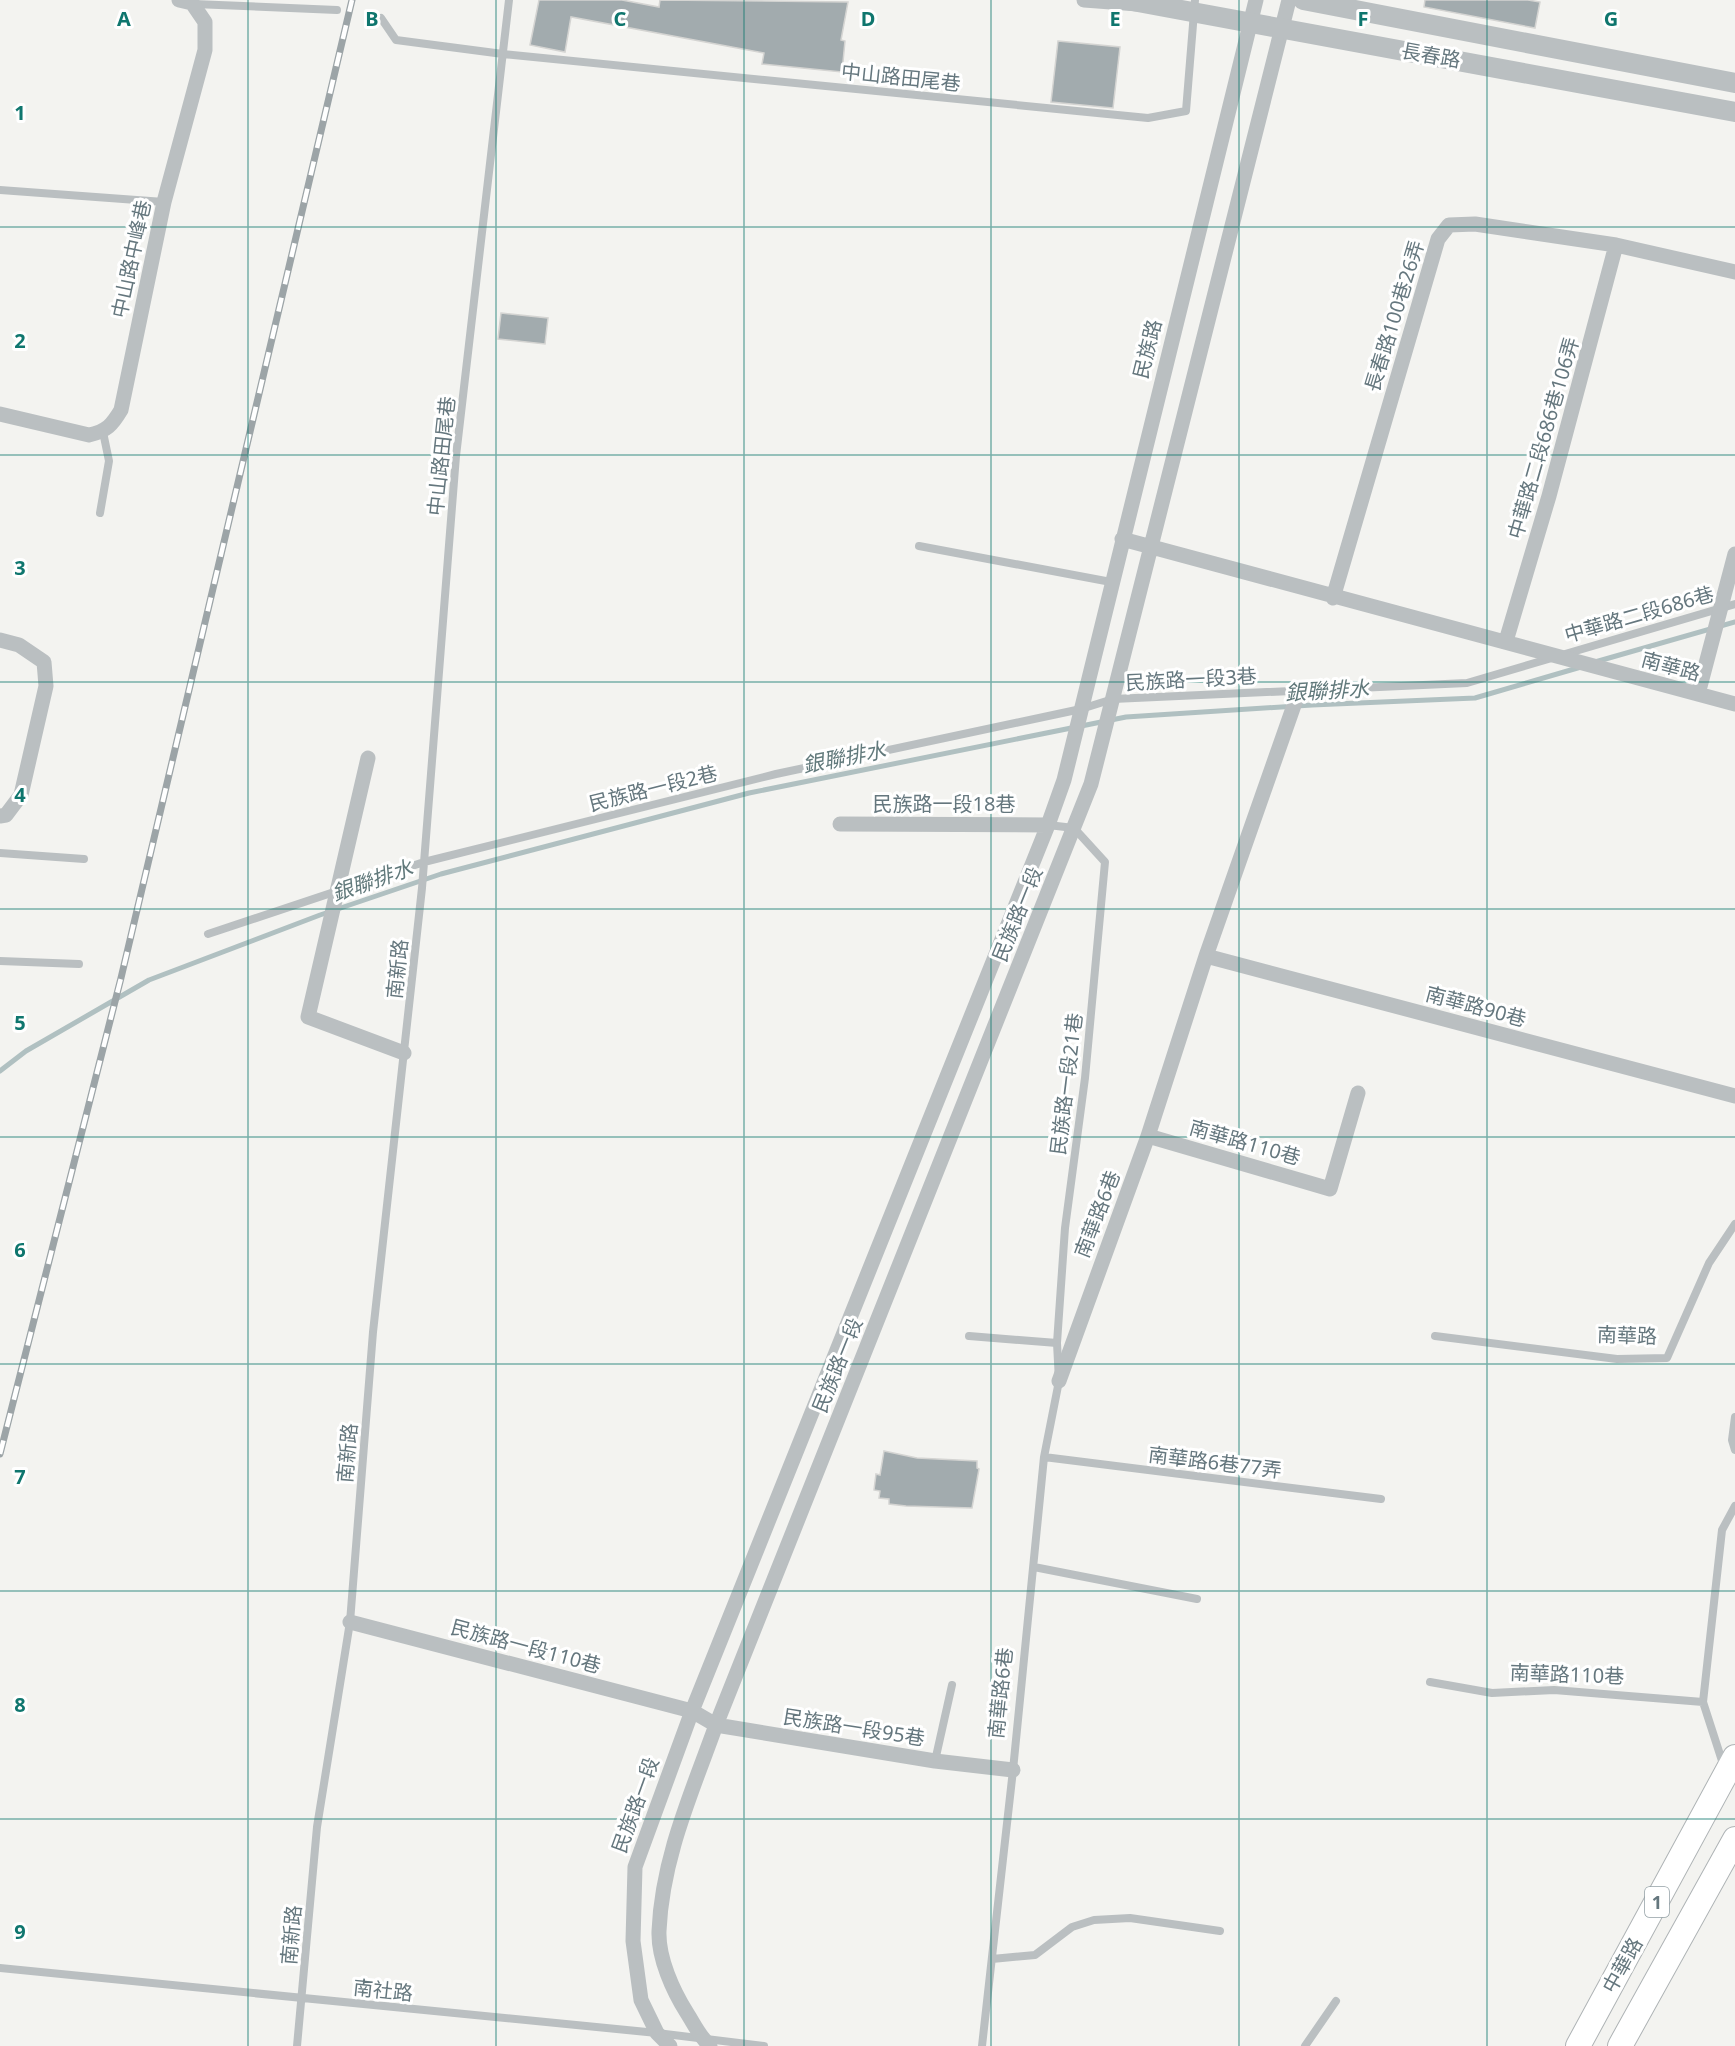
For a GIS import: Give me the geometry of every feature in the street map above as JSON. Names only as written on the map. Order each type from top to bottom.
[{"type":"main road","name":"中華路","points":[[1578,2046],[1731,1766]]},
{"type":"main road","name":"中華路","points":[[1620,2046],[1735,1839]]},
{"type":"street","points":[[1084,0],[1153,5]]},
{"type":"street","name":"長春路","points":[[1127,0],[1153,5],[1194,6],[1282,29],[1735,112]]},
{"type":"street","name":"民族路","points":[[1078,721],[1256,0]]},
{"type":"street","points":[[1110,713],[1289,0]]},
{"type":"street","name":"長春路","points":[[1303,0],[1735,83]]},
{"type":"street","name":"中山路中峰巷","points":[[103,432],[112,426],[121,410],[164,202],[205,50],[205,22],[185,2]]},
{"type":"street","name":"長春路100巷26弄","points":[[1333,598],[1438,239],[1449,225],[1475,224],[1616,245],[1735,272]]},
{"type":"street","name":"中華路二段686巷106弄","points":[[1506,641],[1549,496],[1616,245]]},
{"type":"street","points":[[0,414],[89,435],[103,432]]},
{"type":"street","name":"南華路","points":[[1122,539],[1333,598],[1506,641],[1553,657],[1735,704]]},
{"type":"street","points":[[1698,694],[1714,635],[1725,610],[1735,554]]},
{"type":"street","points":[[0,640],[19,645],[44,662],[46,686],[21,795],[3,816]]},
{"type":"street","name":"南華路6巷","points":[[1059,1381],[1148,1136],[1206,956],[1295,701]]},
{"type":"street","name":"民族路一段","points":[[707,2043],[677,1997],[665,1963],[659,1933],[672,1845],[716,1725],[1074,828],[1091,784],[1110,713]]},
{"type":"street","name":"民族路一段","points":[[670,2046],[657,2033],[641,2000],[633,1941],[634,1867],[692,1711],[1048,825],[1064,780],[1078,721]]},
{"type":"street","points":[[368,758],[335,892],[308,1017],[404,1053]]},
{"type":"street","name":"民族路一段18巷","points":[[840,824],[1048,825]]},
{"type":"street","name":"南華路90巷","points":[[1206,956],[1735,1096]]},
{"type":"street","points":[[984,985],[1007,996]]},
{"type":"street","name":"南華路110巷","points":[[1148,1136],[1330,1189],[1358,1093]]},
{"type":"street","name":"民族路一段110巷","points":[[350,1622],[692,1711]]},
{"type":"street","name":"民族路一段95巷","points":[[692,1711],[716,1725],[935,1761],[1013,1770]]},
{"type":"lane","name":"中山路田尾巷","points":[[424,862],[456,456],[509,0]]},
{"type":"lane","points":[[185,2],[337,10]]},
{"type":"lane","name":"中山路田尾巷","points":[[381,18],[396,40],[503,54],[1148,118],[1186,111],[1194,6]]},
{"type":"lane","points":[[0,190],[164,202]]},
{"type":"lane","points":[[100,513],[109,461],[103,432]]},
{"type":"lane","points":[[920,546],[1111,582]]},
{"type":"lane","name":"中華路二段686巷","points":[[1553,657],[1725,610]]},
{"type":"lane","name":"民族路一段3巷","points":[[1110,713],[1295,701],[1467,683],[1553,657]]},
{"type":"lane","name":"民族路一段2巷","points":[[208,934],[424,862],[776,774],[1078,721],[1110,713]]},
{"type":"lane","points":[[1048,825],[1074,828]]},
{"type":"lane","name":"民族路一段21巷","points":[[1059,1381],[1057,1343],[1065,1228],[1085,1078],[1105,862],[1074,828]]},
{"type":"lane","points":[[0,853],[84,859]]},
{"type":"lane","name":"南新路","points":[[297,2046],[317,1827],[350,1622],[373,1332],[424,862]]},
{"type":"lane","points":[[0,961],[79,964]]},
{"type":"lane","name":"南華路","points":[[1435,1336],[1617,1359],[1667,1358],[1709,1263],[1735,1224]]},
{"type":"lane","points":[[969,1336],[1057,1343]]},
{"type":"lane","name":"南華路6巷","points":[[982,2046],[1013,1770],[1044,1457],[1059,1381]]},
{"type":"lane","points":[[1735,1417],[1732,1440],[1735,1450]]},
{"type":"lane","name":"南華路6巷77弄","points":[[1044,1457],[1382,1499]]},
{"type":"lane","points":[[1731,1766],[1703,1702],[1722,1530],[1735,1506]]},
{"type":"lane","points":[[1034,1566],[1197,1599]]},
{"type":"lane","name":"南華路110巷","points":[[1430,1682],[1492,1693],[1554,1690],[1703,1702]]},
{"type":"lane","points":[[935,1761],[952,1685]]},
{"type":"lane","points":[[992,1959],[1035,1955],[1072,1927],[1094,1920],[1130,1918],[1220,1931]]},
{"type":"lane","name":"南社路","points":[[0,1968],[657,2033],[707,2043],[764,2046]]},
{"type":"lane","points":[[1305,2046],[1336,2001]]},
{"type":"building","points":[[539,0],[622,0],[659,7],[660,0],[848,2],[841,40],[845,41],[842,72],[762,64],[764,53],[571,17],[565,52],[530,45]]},
{"type":"building","points":[[1425,0],[1540,2],[1535,28],[1424,7]]},
{"type":"building","points":[[1058,41],[1120,47],[1113,108],[1051,102]]},
{"type":"building","points":[[501,313],[548,318],[545,344],[498,339]]},
{"type":"building","points":[[884,1451],[917,1458],[977,1461],[979,1469],[972,1508],[906,1506],[889,1504],[889,1499],[879,1498],[880,1491],[874,1490],[876,1474],[880,1475]]},
{"type":"waterway","name":"銀聯排水","points":[[1595,662],[1735,622]]},
{"type":"waterway","name":"銀聯排水","points":[[0,1071],[26,1051],[149,980],[320,915],[441,874],[749,793],[1126,717],[1312,705],[1475,698],[1581,667]]},
{"type":"railway","points":[[0,1454],[121,978],[352,0]]}]
